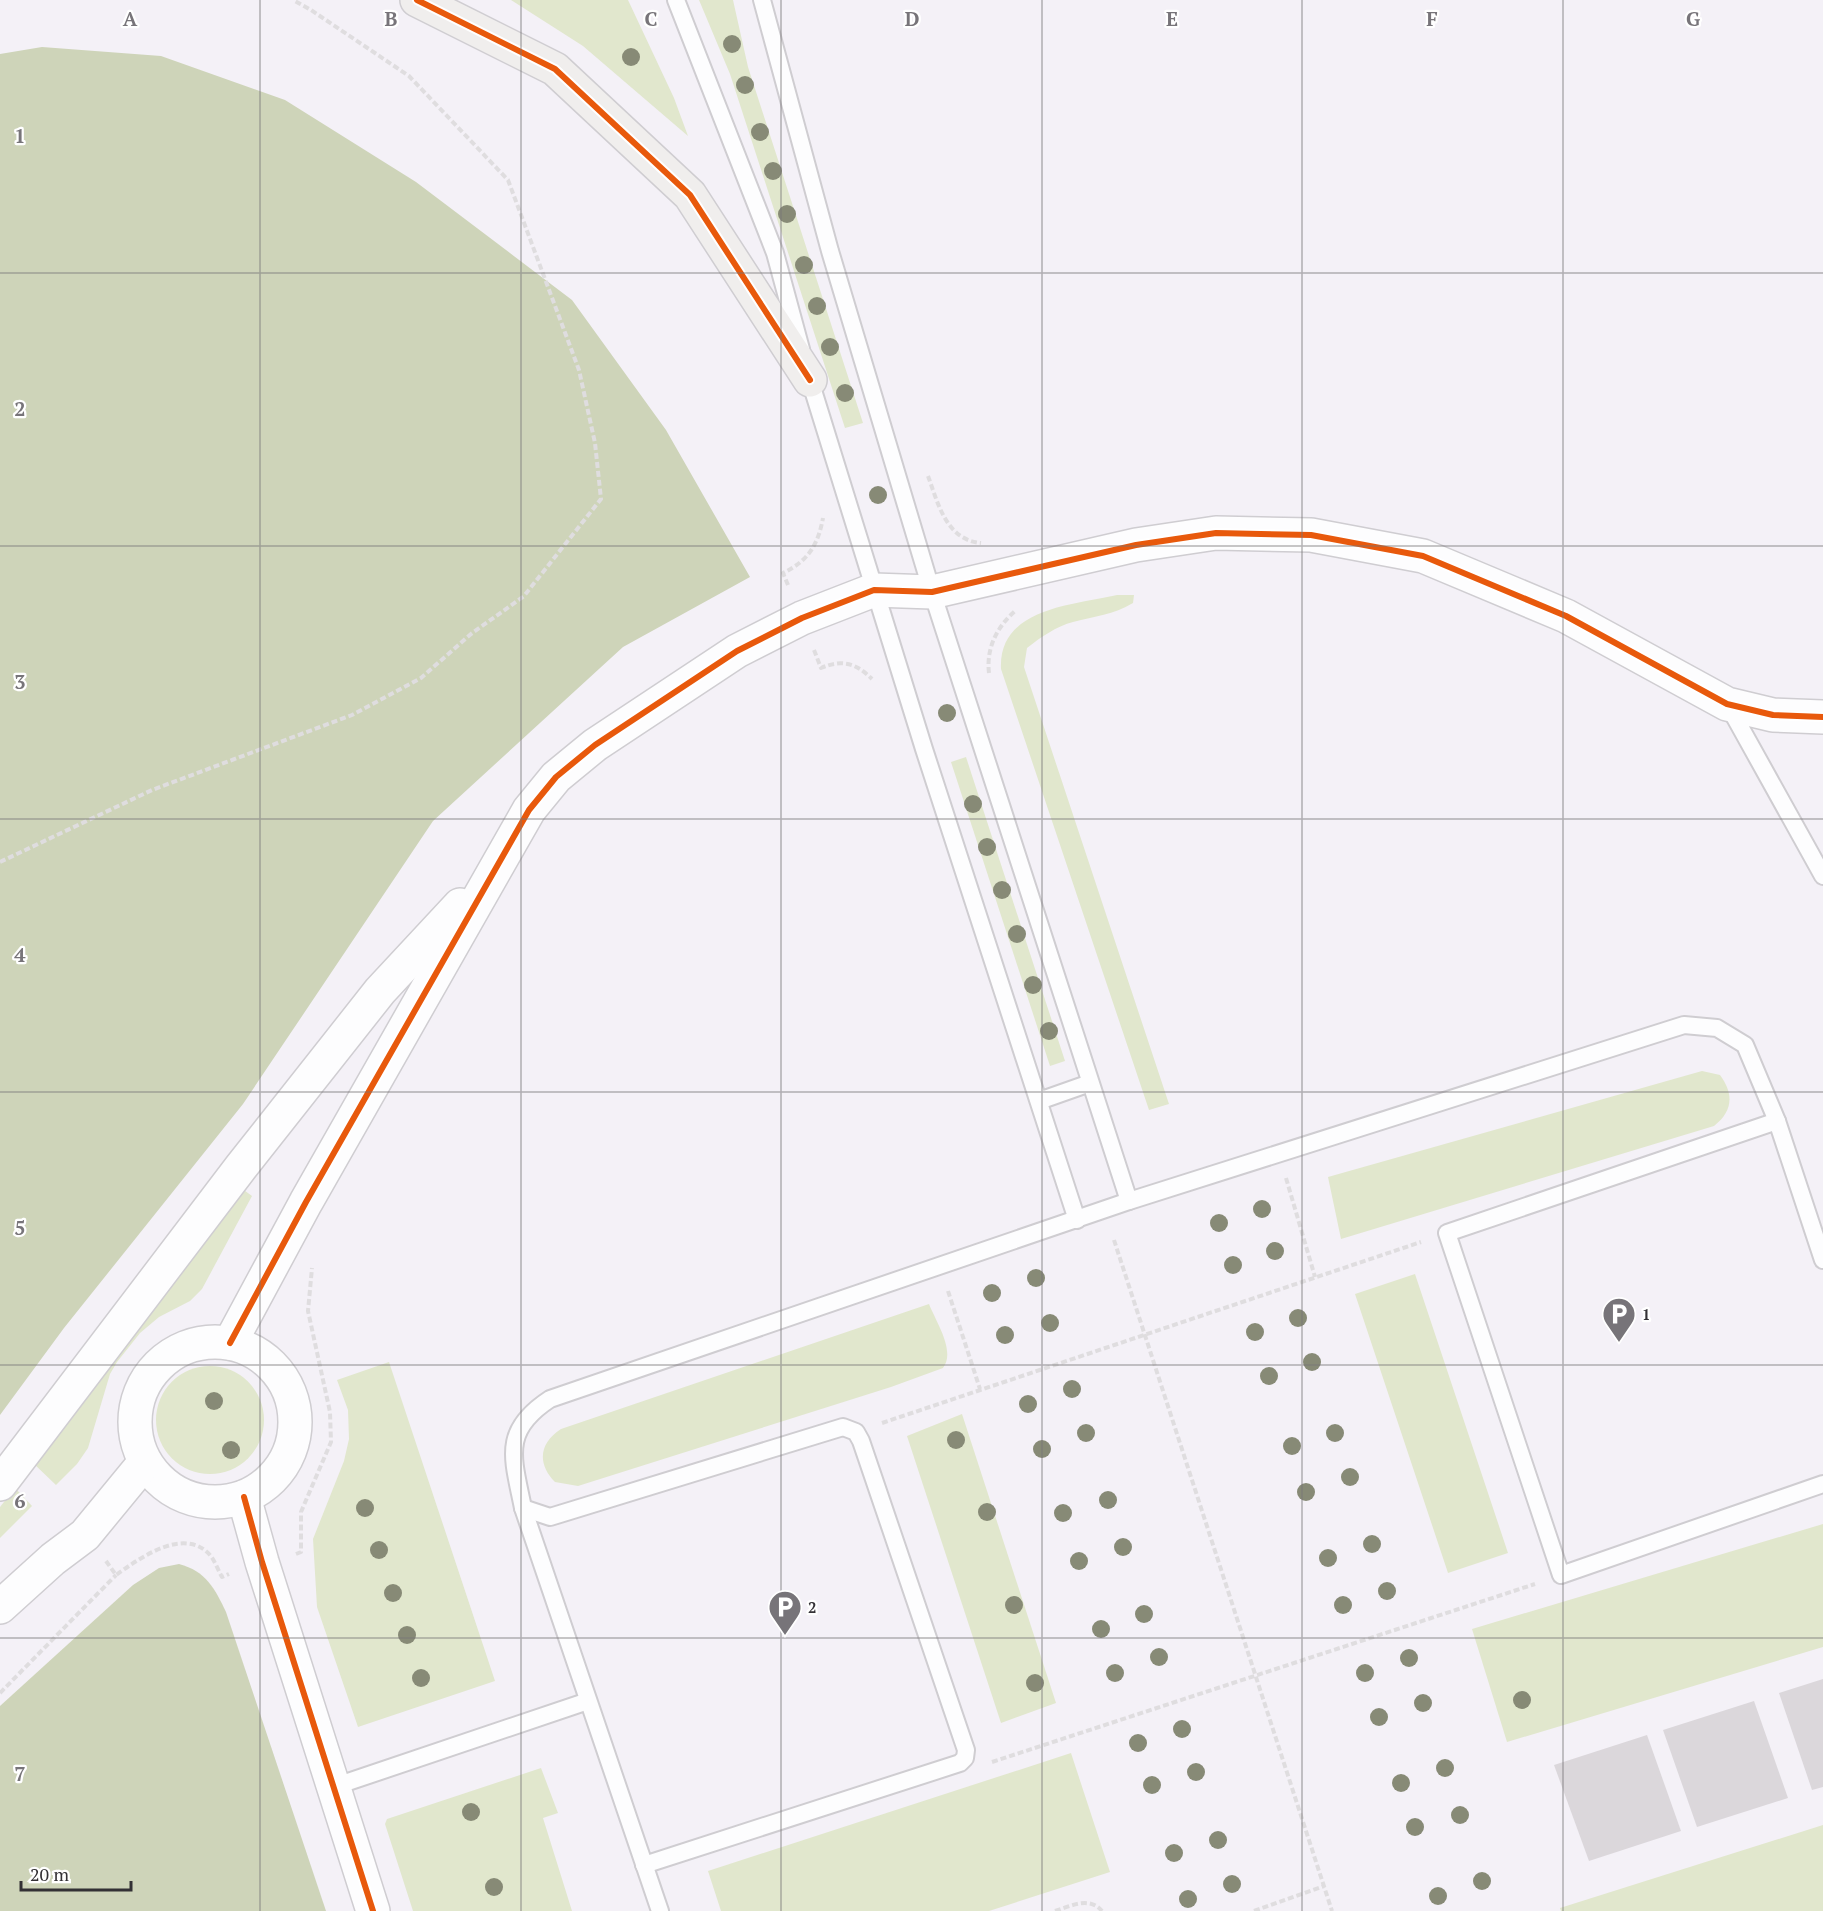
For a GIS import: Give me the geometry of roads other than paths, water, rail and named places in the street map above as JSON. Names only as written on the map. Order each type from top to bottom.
[{"type":"street","points":[[417,0],[555,69],[690,195],[810,380]]},
{"type":"street","points":[[230,1344],[306,1202],[529,810],[556,777],[595,745],[737,651],[802,618],[874,590],[932,592],[1136,545],[1204,535],[1311,535],[1424,556],[1566,616],[1727,704],[1773,715],[1823,717]]},
{"type":"street","points":[[0,1484],[241,1167],[380,991],[500,861]]},
{"type":"street","points":[[207,1342],[230,1344],[252,1351],[270,1364],[285,1383],[293,1404],[295,1427],[291,1449],[280,1470],[264,1486],[244,1497],[222,1503],[200,1502],[178,1494],[159,1480],[146,1462],[136,1441],[135,1418],[139,1395],[150,1375],[166,1359],[185,1347],[207,1342]]},
{"type":"street","points":[[0,1607],[53,1559],[85,1534],[146,1462]]},
{"type":"street","points":[[244,1497],[262,1562],[373,1911]]},
{"type":"lane","points":[[676,0],[775,253],[810,380],[874,590],[1077,1220]]},
{"type":"lane","points":[[762,0],[830,251],[932,592],[1090,1083],[1109,1133],[1129,1201]]},
{"type":"lane","points":[[1727,704],[1823,876]]},
{"type":"lane","points":[[660,1911],[523,1508],[513,1459],[519,1430],[529,1413],[550,1400],[1129,1201],[1684,1025],[1717,1028],[1745,1045],[1777,1121],[1823,1260]]},
{"type":"lane","points":[[1039,1101],[1090,1083]]},
{"type":"lane","points":[[1777,1121],[1447,1233],[1561,1575],[1823,1484]]},
{"type":"lane","points":[[523,1508],[550,1517],[843,1428],[855,1432],[861,1441],[966,1750],[963,1761],[644,1865]]},
{"type":"lane","points":[[333,1787],[588,1701]]},
{"type":"place","name":"1","points":[[1619,1343]]},
{"type":"place","name":"2","points":[[785,1636]]}]
